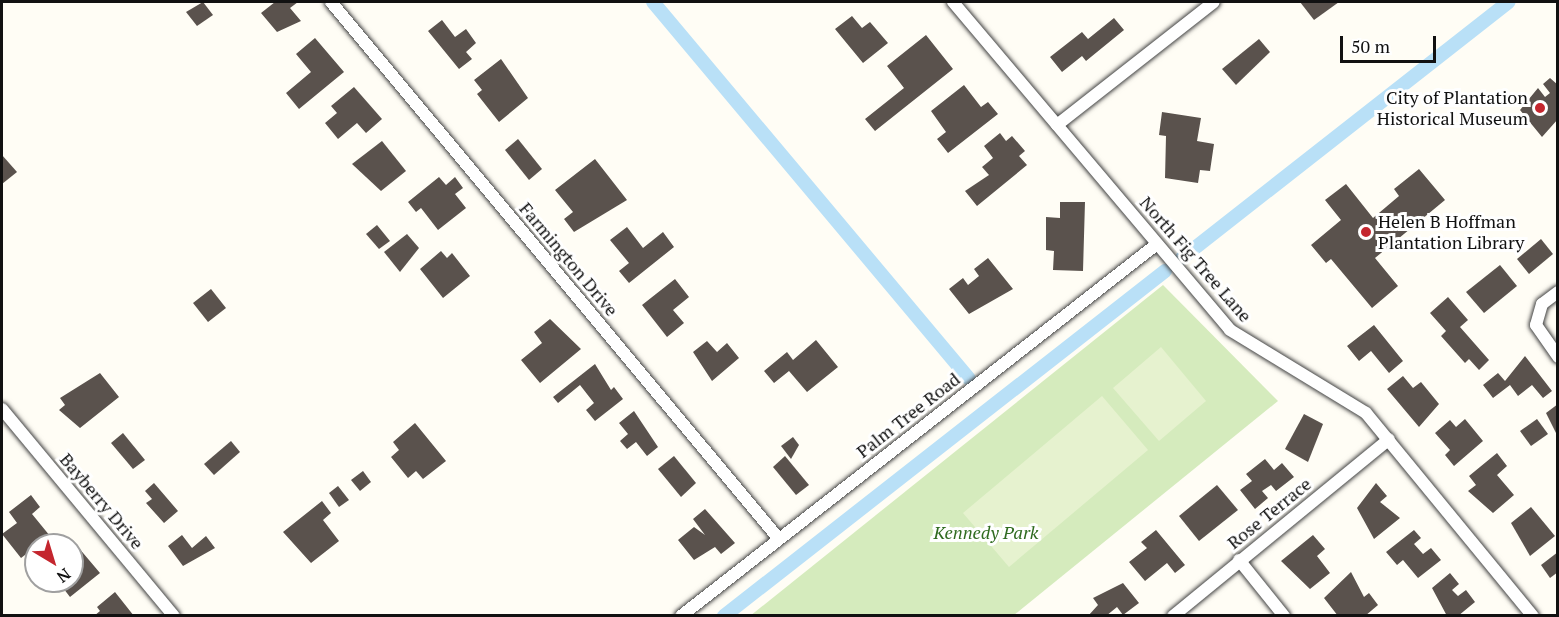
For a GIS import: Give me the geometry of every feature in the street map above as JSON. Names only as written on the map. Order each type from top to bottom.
[{"type":"street","name":"Farmington Drive","points":[[331,2],[779,539]]},
{"type":"street","name":"North Fig Tree Lane","points":[[953,2],[1230,330],[1255,349],[1338,392],[1389,439],[1533,615]]},
{"type":"street","points":[[1057,124],[1214,2]]},
{"type":"street","name":"Palm Tree Road","points":[[681,615],[1157,244]]},
{"type":"street","points":[[1557,292],[1542,304],[1536,325],[1557,357]]},
{"type":"street","name":"Bayberry Drive","points":[[2,409],[174,615]]},
{"type":"street","name":"Rose Terrace","points":[[1173,615],[1389,439]]},
{"type":"street","points":[[1239,560],[1284,615]]},
{"type":"green space","name":"Kennedy Park","points":[[1163,285],[1278,401],[1014,615],[750,616]]},
{"type":"green space","points":[[1161,347],[1206,401],[1159,441],[1113,388]]},
{"type":"green space","points":[[1102,396],[1148,450],[1009,567],[963,513]]},
{"type":"building","points":[[203,2],[213,15],[197,26],[186,12]]},
{"type":"building","points":[[275,2],[298,2],[290,8],[301,21],[277,32],[261,13]]},
{"type":"building","points":[[1300,2],[1339,2],[1314,20]]},
{"type":"building","points":[[852,16],[862,28],[870,22],[888,43],[863,63],[835,29]]},
{"type":"building","points":[[1114,18],[1124,30],[1086,61],[1082,56],[1062,72],[1050,57],[1082,32],[1088,39]]},
{"type":"building","points":[[442,20],[455,37],[466,29],[476,43],[466,52],[472,59],[459,69],[428,31]]},
{"type":"building","points":[[926,35],[953,69],[875,131],[865,119],[904,88],[887,66]]},
{"type":"building","points":[[315,38],[344,72],[299,109],[286,93],[311,72],[296,54]]},
{"type":"building","points":[[1259,39],[1270,52],[1236,85],[1222,69]]},
{"type":"building","points":[[501,59],[528,98],[499,122],[477,94],[482,90],[474,80]]},
{"type":"building","name":"City of Plantation Historical Museum","points":[[1550,78],[1558,85],[1558,119],[1542,137],[1520,110],[1538,88],[1545,97],[1550,93],[1543,84]]},
{"type":"building","points":[[964,85],[981,107],[988,102],[998,114],[948,153],[937,139],[946,132],[931,111]]},
{"type":"building","points":[[354,87],[382,119],[366,133],[357,123],[338,139],[325,123],[337,113],[331,106]]},
{"type":"building","points":[[1162,112],[1201,118],[1197,141],[1214,144],[1210,171],[1200,170],[1198,183],[1165,178],[1166,136],[1159,135]]},
{"type":"building","points":[[1000,133],[1006,141],[1012,136],[1025,151],[1019,156],[1027,165],[977,206],[965,191],[989,175],[982,167],[993,158],[984,146]]},
{"type":"building","points":[[518,139],[542,169],[529,180],[505,150]]},
{"type":"building","points":[[382,141],[406,171],[381,191],[352,164]]},
{"type":"building","points":[[2,155],[17,172],[2,184]]},
{"type":"building","points":[[595,159],[627,200],[574,232],[564,219],[573,212],[555,190]]},
{"type":"building","name":"Helen B Hoffman Plantation Library","points":[[1419,169],[1445,200],[1375,258],[1398,286],[1372,308],[1331,259],[1326,263],[1311,245],[1341,220],[1325,200],[1346,184],[1373,218],[1399,196],[1394,189]]},
{"type":"building","points":[[439,177],[446,185],[455,177],[463,188],[455,194],[466,208],[438,230],[421,208],[416,212],[408,202]]},
{"type":"building","points":[[1060,202],[1085,202],[1083,271],[1053,270],[1054,251],[1046,250],[1046,217],[1060,218]]},
{"type":"building","points":[[377,225],[390,241],[379,249],[366,234]]},
{"type":"building","points":[[627,227],[643,248],[663,232],[674,247],[629,283],[619,271],[629,263],[610,240]]},
{"type":"building","points":[[407,234],[419,248],[400,272],[384,252]]},
{"type":"building","points":[[1541,239],[1553,254],[1529,274],[1517,259]]},
{"type":"building","points":[[441,251],[447,258],[452,253],[470,276],[443,298],[420,269]]},
{"type":"building","points":[[988,258],[1013,289],[969,314],[949,289],[963,278],[968,285],[979,276],[974,269]]},
{"type":"building","points":[[1500,265],[1517,286],[1484,313],[1466,292]]},
{"type":"building","points":[[675,279],[689,297],[673,310],[684,323],[667,337],[642,305]]},
{"type":"building","points":[[211,289],[226,308],[208,322],[193,303]]},
{"type":"building","points":[[1448,297],[1468,320],[1460,327],[1489,360],[1479,370],[1469,359],[1465,363],[1441,336],[1446,331],[1430,313]]},
{"type":"building","points":[[550,319],[581,349],[540,383],[521,360],[542,343],[534,332]]},
{"type":"building","points":[[1374,325],[1403,361],[1389,373],[1371,351],[1359,361],[1347,346]]},
{"type":"building","points":[[816,340],[838,367],[807,392],[789,371],[774,383],[764,371],[787,352],[793,360]]},
{"type":"building","points":[[707,341],[717,352],[727,343],[739,358],[712,381],[693,352]]},
{"type":"building","points":[[1525,356],[1552,391],[1543,398],[1532,385],[1518,396],[1510,385],[1493,398],[1483,385],[1498,373],[1505,381]]},
{"type":"building","points":[[595,364],[611,390],[614,387],[623,399],[595,421],[586,410],[594,403],[580,385],[558,403],[553,397]]},
{"type":"building","points":[[100,373],[119,397],[80,428],[59,410],[65,405],[60,398]]},
{"type":"building","points":[[1403,376],[1413,388],[1421,382],[1439,404],[1419,427],[1387,389]]},
{"type":"building","points":[[1558,404],[1558,437],[1546,413]]},
{"type":"building","points":[[634,411],[658,447],[647,456],[636,442],[627,449],[620,441],[628,434],[619,423]]},
{"type":"building","points":[[1304,414],[1323,424],[1308,462],[1285,449]]},
{"type":"building","points":[[1465,419],[1483,441],[1454,466],[1445,455],[1450,450],[1435,433],[1450,420],[1456,427]]},
{"type":"building","points":[[1537,419],[1548,434],[1531,446],[1520,431]]},
{"type":"building","points":[[415,423],[446,461],[423,479],[416,471],[408,478],[391,457],[399,450],[393,442]]},
{"type":"building","points":[[123,433],[145,460],[133,469],[111,443]]},
{"type":"building","points":[[793,437],[799,445],[791,459],[781,446]]},
{"type":"building","points":[[231,441],[240,452],[214,475],[204,464]]},
{"type":"building","points":[[1497,453],[1507,466],[1497,475],[1514,495],[1493,513],[1468,491],[1476,485],[1469,476]]},
{"type":"building","points":[[674,456],[696,483],[681,497],[658,469]]},
{"type":"building","points":[[785,456],[809,485],[796,495],[773,467]]},
{"type":"building","points":[[1265,459],[1274,470],[1282,463],[1294,477],[1276,491],[1271,485],[1262,491],[1268,498],[1255,509],[1240,490],[1252,481],[1246,474]]},
{"type":"building","points":[[363,471],[371,482],[360,491],[351,480]]},
{"type":"building","points":[[154,483],[178,511],[164,523],[146,503],[152,499],[145,491]]},
{"type":"building","points":[[1376,483],[1387,496],[1380,502],[1400,518],[1374,539],[1357,508]]},
{"type":"building","points":[[1217,485],[1238,510],[1199,541],[1179,516]]},
{"type":"building","points":[[338,486],[349,500],[339,507],[329,493]]},
{"type":"building","points":[[31,495],[40,507],[32,514],[48,533],[24,533],[24,556],[21,558],[2,534],[17,523],[9,512]]},
{"type":"building","points":[[322,501],[331,513],[323,520],[339,541],[311,563],[283,532]]},
{"type":"building","points":[[1531,507],[1555,536],[1530,556],[1511,523]]},
{"type":"building","points":[[705,509],[735,543],[721,554],[715,547],[694,560],[678,540],[694,527],[705,535],[693,519]]},
{"type":"building","points":[[1156,530],[1185,565],[1175,573],[1167,563],[1145,581],[1129,562],[1147,548],[1141,542]]},
{"type":"building","points":[[1414,530],[1421,538],[1414,544],[1423,554],[1431,548],[1441,560],[1418,578],[1403,560],[1397,565],[1386,552]]},
{"type":"building","points":[[182,535],[192,548],[206,536],[215,548],[183,566],[168,546]]},
{"type":"building","points":[[1313,535],[1325,549],[1317,556],[1330,573],[1310,589],[1281,561]]},
{"type":"building","points":[[1558,552],[1558,572],[1550,578],[1541,565]]},
{"type":"building","points":[[84,554],[100,573],[84,586]]},
{"type":"building","points":[[1351,572],[1364,597],[1369,593],[1378,605],[1365,616],[1338,616],[1324,598]]},
{"type":"building","points":[[1450,573],[1459,584],[1452,590],[1458,596],[1466,590],[1475,602],[1458,616],[1447,616],[1432,588]]},
{"type":"building","points":[[1123,583],[1139,603],[1123,615],[1117,607],[1106,616],[1088,616],[1098,605],[1093,598]]},
{"type":"building","points":[[115,592],[134,616],[94,616],[100,611],[97,607]]},
{"type":"waterway","points":[[653,2],[969,378]]},
{"type":"waterway","points":[[1182,258],[1508,2]]},
{"type":"waterway","points":[[724,616],[1165,271]]},
{"type":"place","name":"City of Plantation Historical Museum","points":[[1540,108]]},
{"type":"place","name":"Helen B Hoffman Plantation Library","points":[[1366,232]]}]
